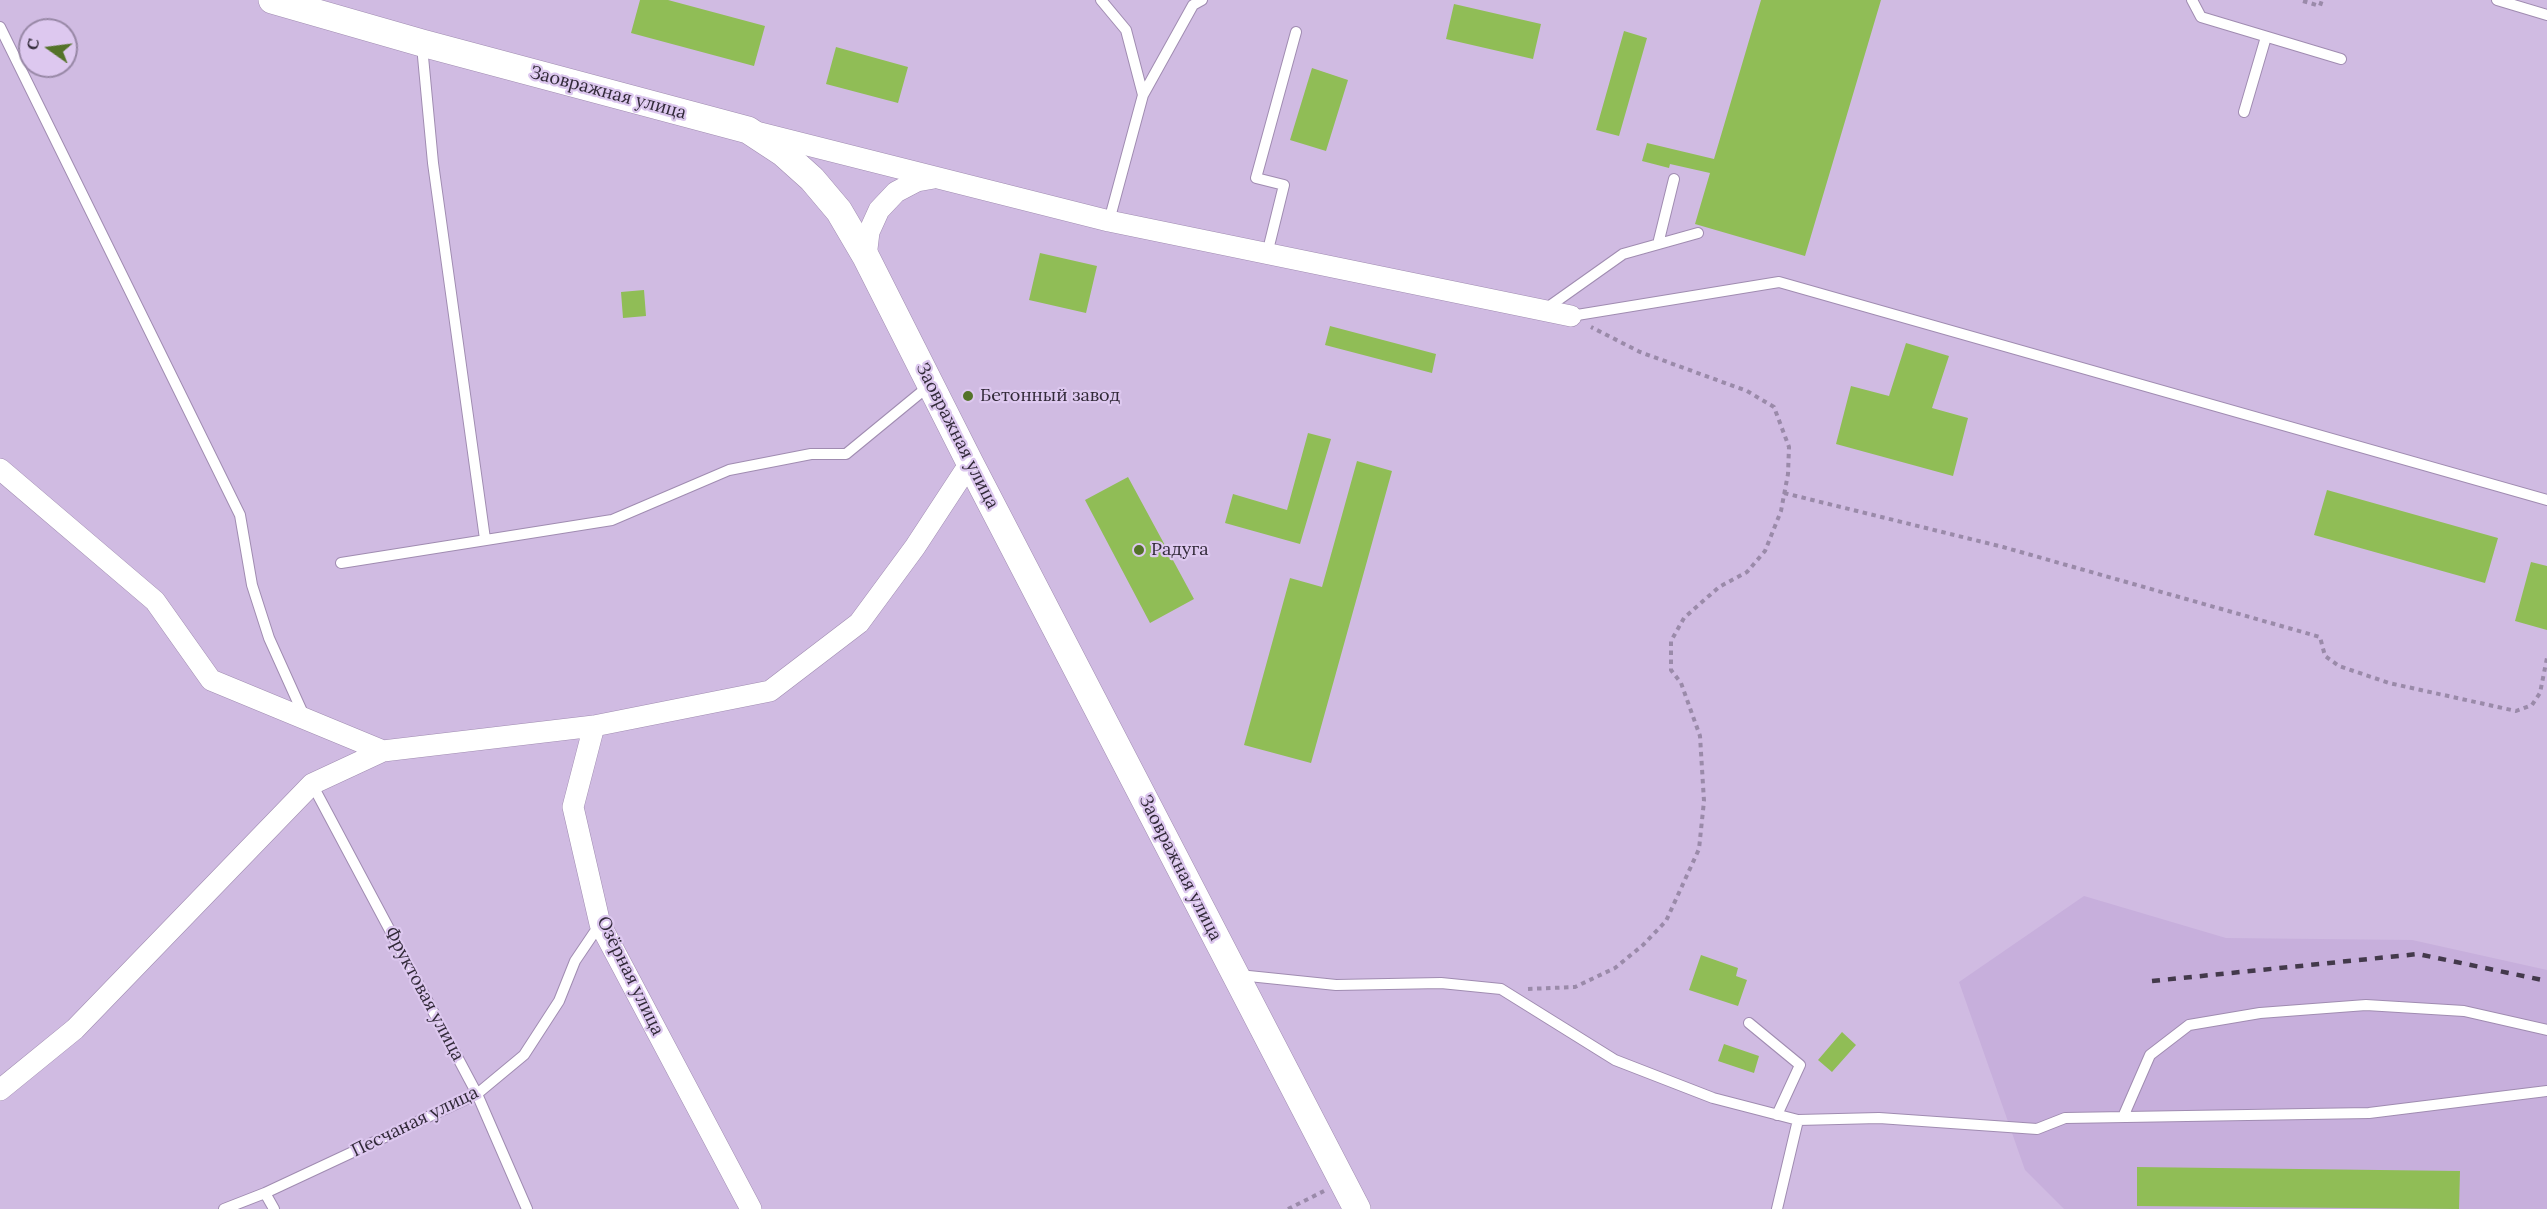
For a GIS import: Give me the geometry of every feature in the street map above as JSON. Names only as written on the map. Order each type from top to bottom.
[{"type":"street","name":"Заовражная улица","points":[[272,0],[422,43],[748,130],[783,153],[812,179],[839,211],[866,257],[970,463],[1358,1209]]},
{"type":"street","points":[[748,130],[1109,221],[1571,316]]},
{"type":"street","points":[[866,257],[869,232],[879,210],[896,192],[917,181],[937,178]]},
{"type":"street","points":[[0,1089],[75,1029],[312,784],[383,751],[594,726],[770,691],[860,623],[915,548],[970,463]]},
{"type":"street","points":[[0,469],[154,601],[211,680],[383,751]]},
{"type":"street","name":"Озёрная улица","points":[[594,726],[573,807],[600,924],[751,1209]]},
{"type":"lane","points":[[1101,0],[1126,30],[1143,95]]},
{"type":"lane","points":[[1109,221],[1143,95],[1193,5],[1202,0]]},
{"type":"lane","points":[[2192,0],[2201,17],[2341,59]]},
{"type":"lane","points":[[2497,0],[2547,15]]},
{"type":"lane","points":[[0,27],[240,515],[252,585],[269,638],[305,718]]},
{"type":"lane","points":[[1267,254],[1284,185],[1256,178],[1296,32]]},
{"type":"lane","points":[[2244,112],[2266,37]]},
{"type":"lane","points":[[422,43],[433,163],[485,539]]},
{"type":"lane","points":[[1658,244],[1674,179]]},
{"type":"lane","points":[[1544,310],[1623,254],[1698,233]]},
{"type":"lane","points":[[1571,316],[1779,282],[2547,500]]},
{"type":"lane","points":[[341,563],[612,520],[729,470],[811,454],[846,454],[930,385]]},
{"type":"lane","name":"Фруктовая улица","points":[[312,784],[477,1094],[527,1209]]},
{"type":"lane","name":"Песчаная улица","points":[[224,1209],[266,1193],[477,1094],[524,1055],[560,1001],[575,961],[600,924]]},
{"type":"lane","points":[[1236,975],[1336,985],[1441,983],[1501,990],[1615,1060],[1713,1098],[1798,1120],[1879,1118],[2037,1129],[2065,1118],[2369,1113],[2547,1091]]},
{"type":"lane","points":[[2123,1117],[2150,1055],[2189,1025],[2260,1013],[2366,1005],[2464,1011],[2547,1030]]},
{"type":"lane","points":[[1749,1023],[1800,1065],[1777,1115]]},
{"type":"lane","points":[[1777,1209],[1798,1120]]},
{"type":"lane","points":[[266,1193],[274,1209]]},
{"type":"path","points":[[2303,1],[2320,6],[2322,0]]},
{"type":"path","points":[[1501,990],[1575,987],[1615,968],[1643,945],[1666,921],[1699,849],[1704,801],[1700,736],[1681,683],[1671,670],[1671,641],[1684,618],[1719,587],[1747,572],[1765,551],[1781,511],[1789,447],[1774,407],[1747,391],[1640,352],[1571,316]]},
{"type":"path","points":[[1784,494],[2003,547],[2320,637],[2325,657],[2339,666],[2389,683],[2516,711],[2532,705],[2540,693],[2547,658]]},
{"type":"path","points":[[1288,1209],[1343,1182]]},
{"type":"shaded area","points":[[2084,896],[2226,938],[2412,940],[2547,970],[2547,1209],[2064,1209],[2025,1170],[1959,982]]},
{"type":"building","points":[[640,0],[668,0],[765,26],[754,66],[631,33]]},
{"type":"building","points":[[1761,0],[1881,0],[1805,256],[1695,224],[1710,173],[1670,164],[1669,168],[1642,161],[1647,143],[1714,159]]},
{"type":"building","points":[[1454,4],[1541,24],[1533,59],[1446,39]]},
{"type":"building","points":[[1624,31],[1647,38],[1619,136],[1596,130]]},
{"type":"building","points":[[836,47],[908,67],[898,103],[826,84]]},
{"type":"building","points":[[1312,68],[1348,80],[1326,151],[1290,140]]},
{"type":"building","points":[[1040,253],[1097,266],[1086,313],[1029,300]]},
{"type":"building","points":[[644,290],[646,316],[623,318],[621,292]]},
{"type":"building","points":[[1330,326],[1436,354],[1432,373],[1325,345]]},
{"type":"building","points":[[1906,343],[1949,356],[1932,408],[1968,418],[1953,476],[1836,444],[1851,386],[1889,396]]},
{"type":"building","points":[[1308,433],[1331,439],[1300,544],[1225,523],[1233,494],[1287,510]]},
{"type":"building","points":[[1357,461],[1392,471],[1311,763],[1244,745],[1290,578],[1322,587]]},
{"type":"building","name":"Радуга","points":[[1128,477],[1194,599],[1150,623],[1085,500]]},
{"type":"building","points":[[2327,490],[2498,538],[2485,583],[2314,535]]},
{"type":"building","points":[[2531,562],[2547,566],[2547,630],[2515,621]]},
{"type":"building","points":[[1701,955],[1738,968],[1736,976],[1747,980],[1738,1006],[1689,990]]},
{"type":"building","points":[[1842,1032],[1856,1045],[1832,1072],[1818,1060]]},
{"type":"building","points":[[1724,1044],[1759,1056],[1754,1073],[1718,1061]]},
{"type":"building","points":[[2137,1167],[2460,1171],[2459,1209],[2137,1206]]},
{"type":"railway","points":[[2152,981],[2418,954],[2547,981]]},
{"type":"place","name":"Бетонный завод","points":[[968,396]]},
{"type":"place","name":"Радуга","points":[[1139,550]]}]
